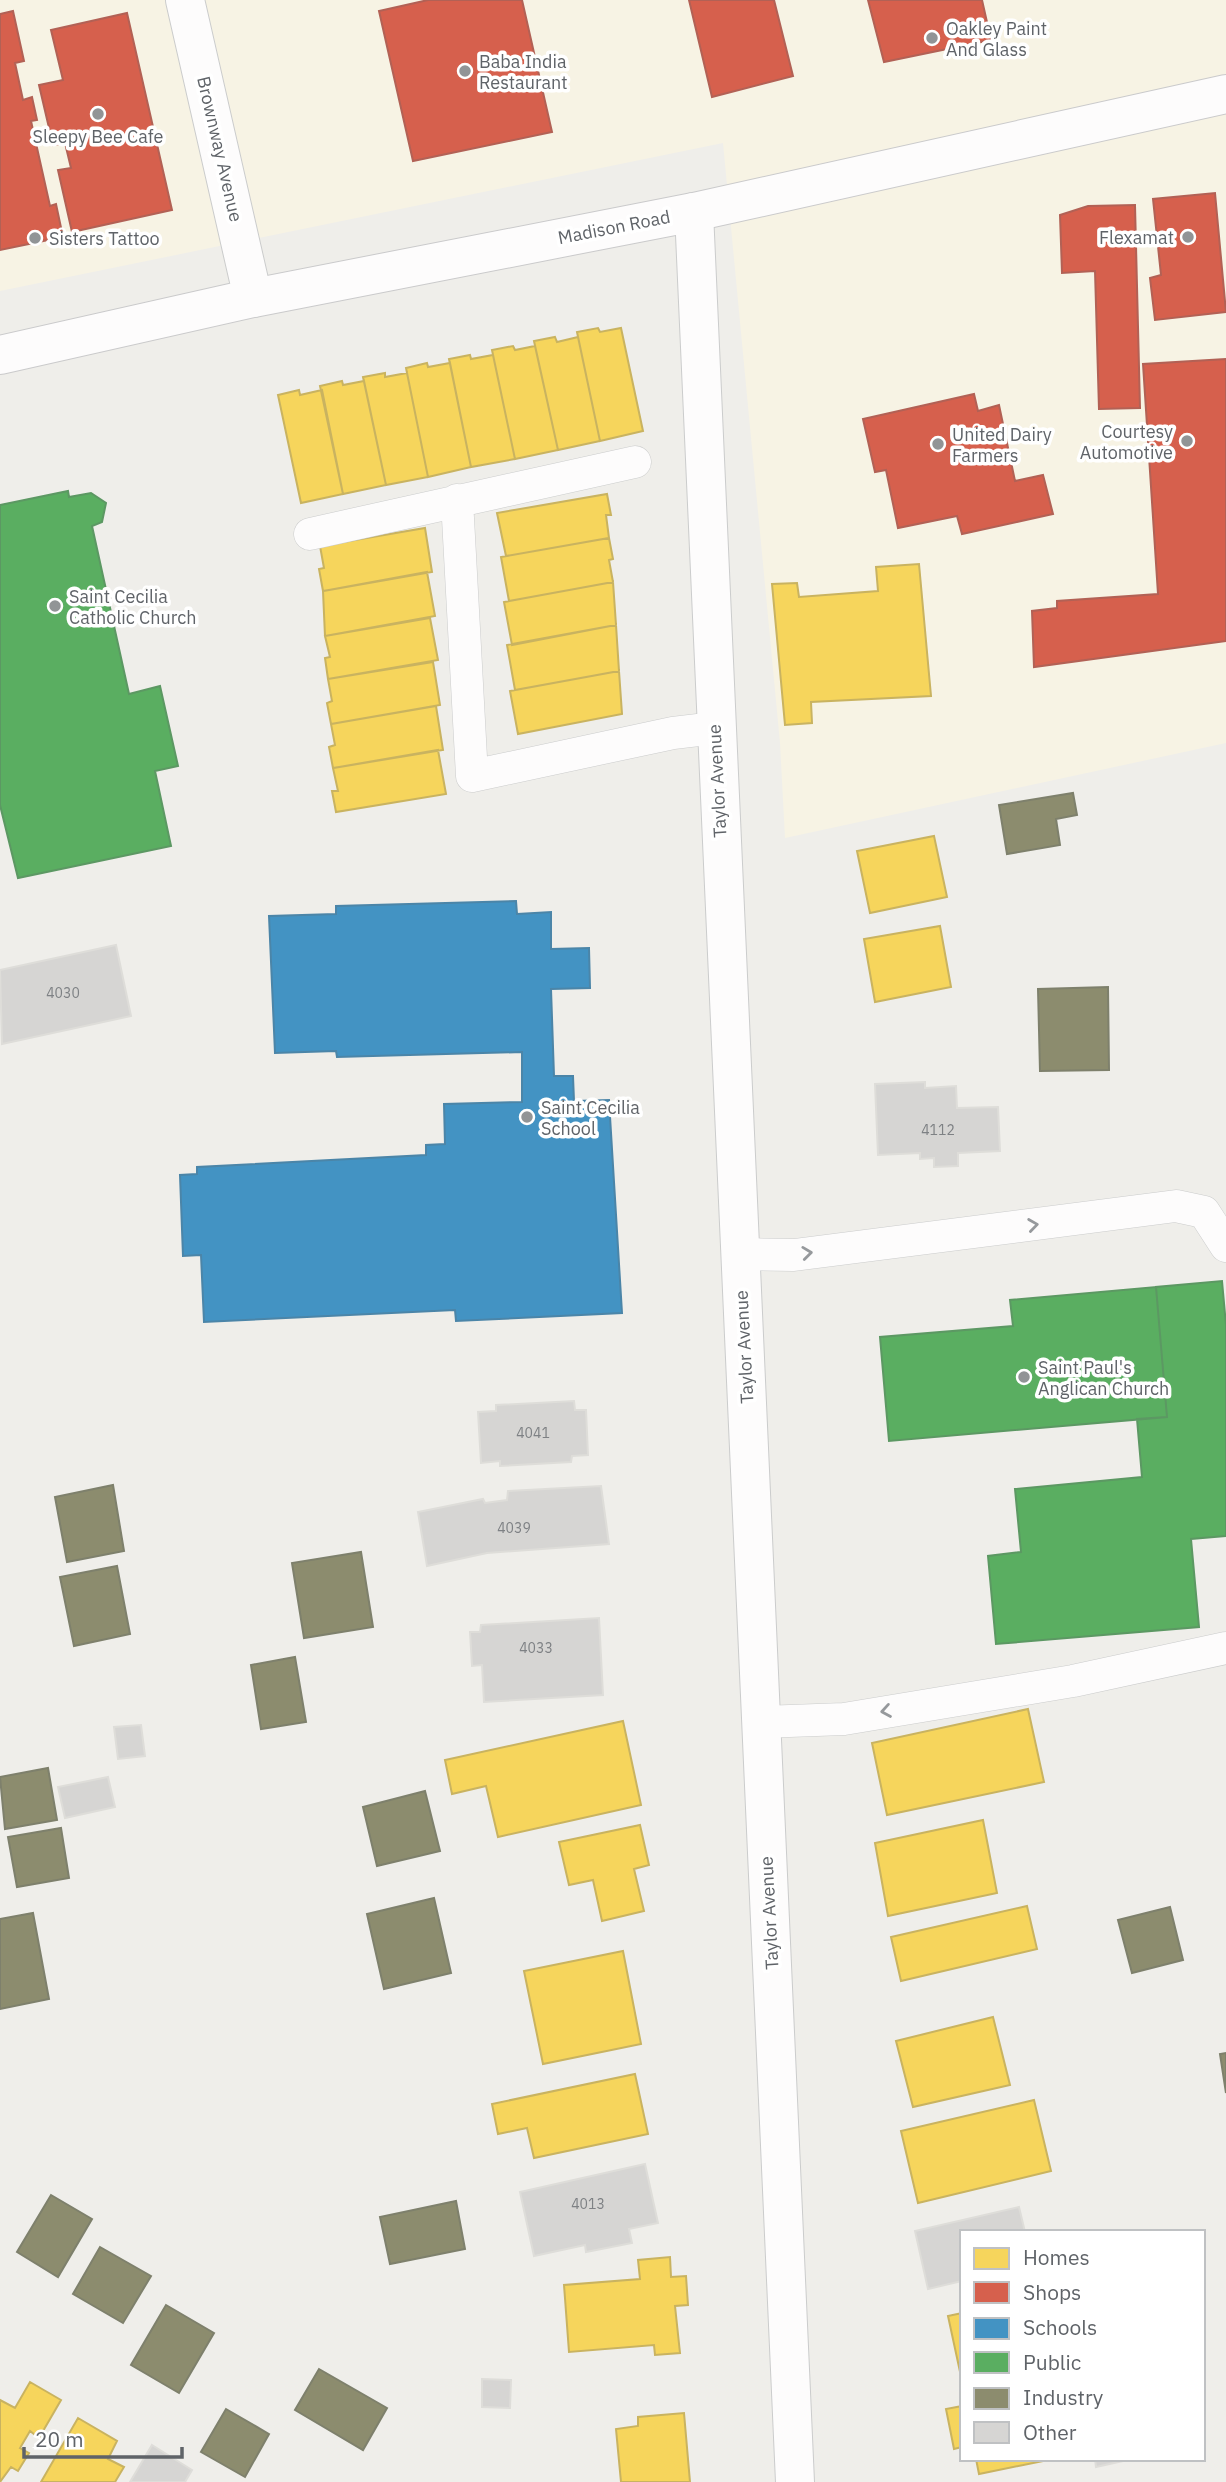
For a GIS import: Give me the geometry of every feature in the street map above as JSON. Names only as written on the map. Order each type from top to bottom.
[{"type":"street","name":"Brownway Avenue","points":[[185,0],[253,298]]},
{"type":"street","name":"Madison Road","points":[[0,355],[253,298],[694,212],[1226,94]]},
{"type":"street","name":"Taylor Avenue","points":[[694,212],[795,2482]]},
{"type":"lane","points":[[310,534],[635,462]]},
{"type":"lane","points":[[457,500],[472,776],[673,733],[715,728]]},
{"type":"lane","points":[[739,1254],[794,1255],[1176,1206],[1204,1212],[1226,1246]]},
{"type":"lane","points":[[761,1722],[844,1719],[1073,1681],[1226,1648]]},
{"type":"shaded area","points":[[0,0],[1226,0],[1226,743],[785,838],[780,743],[723,143],[0,291]]},
{"type":"building: Homes","points":[[598,328],[600,332],[621,328],[643,431],[600,441],[577,332]]},
{"type":"building: Homes","points":[[555,337],[557,342],[578,337],[600,441],[558,450],[534,341]]},
{"type":"building: Homes","points":[[513,346],[515,350],[535,346],[558,450],[515,459],[492,350]]},
{"type":"building: Homes","points":[[470,355],[471,359],[493,355],[515,459],[471,467],[449,359]]},
{"type":"building: Homes","points":[[427,363],[428,367],[450,363],[471,467],[428,477],[406,368]]},
{"type":"building: Homes","points":[[385,373],[385,377],[407,373],[428,477],[386,485],[363,377]]},
{"type":"building: Homes","points":[[342,381],[343,385],[364,381],[386,485],[343,494],[320,386]]},
{"type":"building: Homes","points":[[299,390],[300,395],[322,390],[343,494],[301,503],[278,395]]},
{"type":"building: Homes","points":[[607,494],[611,515],[606,515],[609,538],[506,556],[497,513]]},
{"type":"building: Homes","points":[[425,528],[432,572],[323,591],[319,569],[324,568],[320,546]]},
{"type":"building: Homes","points":[[609,538],[613,582],[509,601],[501,557]]},
{"type":"building: Homes","points":[[919,564],[931,696],[811,702],[812,723],[785,725],[772,584],[797,583],[799,597],[878,591],[876,567]]},
{"type":"building: Homes","points":[[427,572],[435,616],[325,636],[323,591]]},
{"type":"building: Homes","points":[[613,582],[616,625],[512,645],[504,602]]},
{"type":"building: Homes","points":[[430,618],[438,660],[328,679],[325,658],[330,657],[325,636]]},
{"type":"building: Homes","points":[[616,625],[619,671],[515,690],[507,645]]},
{"type":"building: Homes","points":[[433,662],[440,705],[331,724],[327,703],[332,701],[328,679]]},
{"type":"building: Homes","points":[[619,671],[622,714],[518,734],[510,691]]},
{"type":"building: Homes","points":[[436,706],[443,750],[333,768],[329,747],[335,745],[331,724]]},
{"type":"building: Homes","points":[[438,750],[446,794],[336,812],[332,791],[338,791],[333,768]]},
{"type":"building: Homes","points":[[934,836],[947,897],[870,913],[857,851]]},
{"type":"building: Homes","points":[[940,926],[951,987],[875,1002],[864,939]]},
{"type":"building: Homes","points":[[1028,1709],[1044,1782],[887,1815],[872,1743]]},
{"type":"building: Homes","points":[[623,1721],[641,1805],[498,1837],[486,1786],[452,1794],[445,1760]]},
{"type":"building: Homes","points":[[983,1820],[997,1893],[888,1916],[875,1843]]},
{"type":"building: Homes","points":[[640,1825],[649,1865],[634,1869],[644,1911],[602,1921],[593,1880],[569,1885],[559,1842]]},
{"type":"building: Homes","points":[[1027,1906],[1037,1949],[901,1981],[891,1937]]},
{"type":"building: Homes","points":[[623,1951],[641,2044],[543,2064],[524,1971]]},
{"type":"building: Homes","points":[[993,2017],[1010,2085],[913,2107],[896,2041]]},
{"type":"building: Homes","points":[[635,2074],[648,2134],[534,2158],[527,2128],[498,2134],[492,2104]]},
{"type":"building: Homes","points":[[1034,2100],[1051,2171],[918,2203],[901,2131]]},
{"type":"building: Homes","points":[[670,2257],[671,2277],[686,2276],[688,2305],[675,2306],[680,2353],[655,2355],[654,2345],[569,2352],[564,2285],[640,2279],[638,2260]]},
{"type":"building: Homes","points":[[960,2313],[960,2372],[948,2316]]},
{"type":"building: Homes","points":[[30,2382],[61,2400],[39,2438],[30,2431],[20,2448],[29,2453],[18,2471],[11,2467],[0,2482],[0,2400],[15,2408]]},
{"type":"building: Homes","points":[[960,2406],[960,2448],[954,2449],[946,2409]]},
{"type":"building: Homes","points":[[684,2413],[690,2482],[621,2482],[616,2429],[638,2426],[638,2417]]},
{"type":"building: Homes","points":[[78,2418],[117,2441],[108,2459],[124,2467],[115,2482],[41,2482]]},
{"type":"building: Homes","points":[[976,2461],[1043,2461],[979,2474]]},
{"type":"building: Shops","name":"Baba India Restaurant","points":[[428,0],[522,0],[552,132],[413,161],[379,11]]},
{"type":"building: Shops","points":[[689,0],[774,0],[793,76],[712,97]]},
{"type":"building: Shops","points":[[868,0],[982,0],[991,40],[884,62]]},
{"type":"building: Shops","points":[[13,11],[24,61],[15,63],[23,100],[32,97],[37,120],[31,121],[50,206],[56,204],[63,237],[0,250],[0,14]]},
{"type":"building: Shops","name":"Sleepy Bee Cafe","points":[[127,13],[172,210],[72,232],[58,170],[71,168],[65,143],[53,145],[39,85],[63,80],[51,30]]},
{"type":"building: Shops","name":"Flexamat","points":[[1215,193],[1226,312],[1155,320],[1150,278],[1161,275],[1153,199]]},
{"type":"building: Shops","points":[[1135,205],[1140,408],[1099,409],[1095,271],[1062,273],[1060,215],[1088,206]]},
{"type":"building: Shops","name":"Courtesy Automotive","points":[[1226,359],[1226,641],[1034,667],[1032,611],[1057,608],[1057,601],[1158,594],[1143,364]]},
{"type":"building: Shops","name":"United Dairy Farmers","points":[[974,394],[978,411],[999,405],[1015,481],[1043,475],[1053,514],[962,534],[957,516],[898,528],[886,470],[875,472],[863,419]]},
{"type":"building: Schools","name":"Saint Cecilia School","points":[[516,901],[517,914],[551,912],[551,949],[589,948],[590,988],[551,989],[554,1076],[573,1076],[574,1101],[609,1100],[622,1313],[456,1321],[455,1310],[204,1322],[201,1255],[183,1256],[180,1175],[197,1174],[197,1167],[426,1155],[426,1145],[445,1144],[444,1104],[522,1102],[522,1052],[337,1057],[336,1051],[275,1053],[269,916],[336,914],[336,906]]},
{"type":"building: Public","name":"Saint Cecilia Catholic Church","points":[[68,491],[69,497],[91,493],[106,503],[102,522],[92,526],[129,694],[160,686],[178,766],[155,771],[171,846],[18,878],[0,805],[0,505]]},
{"type":"building: Public","points":[[1222,1281],[1226,1325],[1226,1536],[1191,1539],[1199,1627],[996,1644],[988,1556],[1021,1552],[1015,1489],[1142,1477],[1137,1419],[1167,1417],[1156,1287]]},
{"type":"building: Public","name":"Saint Paul's Anglican Church","points":[[1156,1287],[1167,1417],[889,1441],[880,1337],[1013,1326],[1010,1300]]},
{"type":"building: Industry","points":[[1073,793],[1077,815],[1056,819],[1060,845],[1007,854],[999,805]]},
{"type":"building: Industry","points":[[1108,987],[1109,1070],[1040,1071],[1038,989]]},
{"type":"building: Industry","points":[[113,1485],[124,1551],[67,1562],[55,1497]]},
{"type":"building: Industry","points":[[361,1552],[373,1627],[304,1638],[292,1563]]},
{"type":"building: Industry","points":[[117,1566],[130,1634],[74,1646],[60,1577]]},
{"type":"building: Industry","points":[[295,1657],[306,1722],[261,1729],[251,1665]]},
{"type":"building: Industry","points":[[48,1768],[57,1820],[5,1829],[0,1777]]},
{"type":"building: Industry","points":[[425,1791],[440,1851],[377,1866],[363,1807]]},
{"type":"building: Industry","points":[[61,1828],[69,1878],[17,1887],[8,1837]]},
{"type":"building: Industry","points":[[434,1898],[451,1973],[384,1989],[367,1914]]},
{"type":"building: Industry","points":[[1170,1907],[1183,1960],[1132,1973],[1118,1920]]},
{"type":"building: Industry","points":[[33,1913],[49,1999],[0,2009],[0,1919]]},
{"type":"building: Industry","points":[[1226,2053],[1226,2093],[1220,2054]]},
{"type":"building: Industry","points":[[51,2195],[92,2219],[58,2277],[17,2252]]},
{"type":"building: Industry","points":[[456,2201],[465,2249],[390,2264],[380,2217]]},
{"type":"building: Industry","points":[[100,2247],[151,2276],[123,2323],[73,2294]]},
{"type":"building: Industry","points":[[166,2305],[214,2333],[179,2393],[131,2365]]},
{"type":"building: Industry","points":[[319,2369],[387,2408],[363,2450],[295,2410]]},
{"type":"building: Industry","points":[[226,2409],[269,2434],[245,2477],[201,2452]]},
{"type":"building: Other","points":[[116,945],[131,1016],[2,1044],[0,970]]},
{"type":"building: Other","points":[[925,1082],[925,1088],[956,1086],[957,1108],[998,1107],[1000,1151],[958,1153],[958,1166],[934,1167],[934,1158],[920,1159],[920,1153],[878,1155],[875,1084]]},
{"type":"building: Other","points":[[574,1401],[575,1410],[586,1410],[588,1455],[572,1456],[571,1462],[500,1466],[500,1461],[481,1463],[478,1412],[496,1411],[496,1405]]},
{"type":"building: Other","points":[[601,1486],[609,1544],[487,1553],[427,1566],[418,1512],[483,1499],[485,1503],[507,1500],[508,1491]]},
{"type":"building: Other","points":[[599,1618],[603,1695],[484,1702],[482,1665],[472,1666],[470,1632],[480,1632],[481,1625]]},
{"type":"building: Other","points":[[141,1725],[145,1756],[118,1759],[114,1727]]},
{"type":"building: Other","points":[[108,1777],[115,1807],[65,1818],[58,1787]]},
{"type":"building: Other","points":[[645,2164],[658,2223],[629,2229],[632,2243],[586,2252],[585,2245],[534,2256],[520,2192]]},
{"type":"building: Other","points":[[1019,2207],[1025,2230],[960,2230],[960,2281],[928,2289],[915,2231]]},
{"type":"building: Other","points":[[482,2379],[511,2380],[510,2408],[482,2407]]},
{"type":"building: Other","points":[[152,2445],[192,2470],[185,2482],[130,2482]]},
{"type":"building: Other","points":[[1095,2461],[1123,2461],[1096,2467]]},
{"type":"place","name":"Oakley Paint And Glass","points":[[932,38]]},
{"type":"place","name":"Baba India Restaurant","points":[[465,71]]},
{"type":"place","name":"Sleepy Bee Cafe","points":[[98,114]]},
{"type":"place","name":"Flexamat","points":[[1188,237]]},
{"type":"place","name":"Sisters Tattoo","points":[[35,238]]},
{"type":"place","name":"Courtesy Automotive","points":[[1187,441]]},
{"type":"place","name":"United Dairy Farmers","points":[[938,444]]},
{"type":"place","name":"Saint Cecilia Catholic Church","points":[[55,606]]},
{"type":"place","name":"Saint Cecilia School","points":[[527,1117]]},
{"type":"place","name":"Saint Paul's Anglican Church","points":[[1024,1377]]}]
